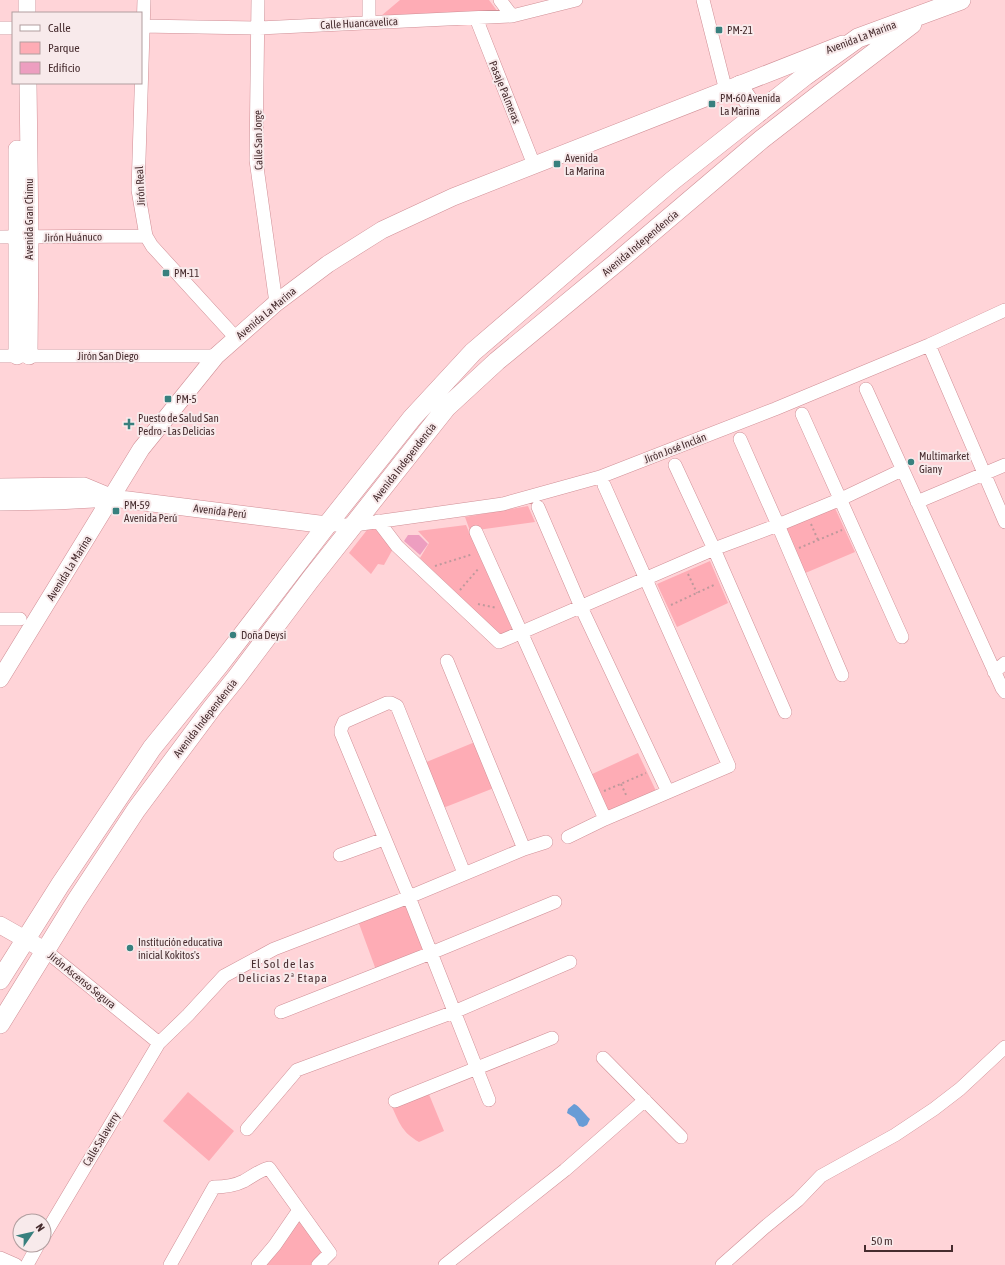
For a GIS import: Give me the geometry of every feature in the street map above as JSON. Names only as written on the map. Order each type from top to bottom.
[{"type":"main road","name":"Avenida La Marina","points":[[858,38],[961,0]]},
{"type":"main road","name":"Avenida Independencia","points":[[0,1024],[76,901],[129,820],[207,714],[237,677],[310,580],[446,408],[497,361],[631,251],[802,107],[927,13]]},
{"type":"main road","name":"Avenida Independencia","points":[[0,980],[111,808],[152,748],[220,664],[412,418],[473,352],[672,181],[805,76],[858,38]]},
{"type":"main road","points":[[733,88],[744,96],[752,106],[760,111]]},
{"type":"main road","points":[[614,231],[631,251]]},
{"type":"main road","points":[[412,418],[429,430]]},
{"type":"main road","points":[[220,664],[237,677]]},
{"type":"main road","points":[[111,808],[129,820]]},
{"type":"main road","points":[[82,853],[100,864]]},
{"type":"street","points":[[16,0],[16,12]]},
{"type":"street","points":[[27,0],[27,12]]},
{"type":"street","name":"Jirón Real","points":[[142,26],[144,0]]},
{"type":"street","name":"Calle San Jorge","points":[[258,0],[259,28],[256,160],[276,304]]},
{"type":"street","points":[[369,0],[369,23]]},
{"type":"street","points":[[500,0],[512,16]]},
{"type":"street","name":"Calle Huancavelica","points":[[142,26],[259,28],[512,16],[576,0]]},
{"type":"street","points":[[703,0],[733,88]]},
{"type":"street","name":"Pasaje Palmeras","points":[[476,18],[534,165]]},
{"type":"street","points":[[0,28],[12,28]]},
{"type":"street","name":"Avenida La Marina","points":[[0,679],[142,449],[216,356],[276,304],[328,264],[382,230],[453,198],[858,38]]},
{"type":"street","name":"Avenida Gran Chimu","points":[[17,84],[24,238]]},
{"type":"street","name":"Avenida Gran Chimu","points":[[15,356],[24,238],[28,84]]},
{"type":"street","name":"Jirón Real","points":[[141,84],[138,190],[146,236],[152,246],[236,338]]},
{"type":"street","name":"Jirón Huánuco","points":[[0,237],[146,236]]},
{"type":"street","name":"Jirón José Inclán","points":[[327,525],[354,525],[504,504],[600,477],[775,409],[930,345],[1005,310]]},
{"type":"street","points":[[930,345],[1005,522]]},
{"type":"street","name":"Jirón San Diego","points":[[15,356],[216,356]]},
{"type":"street","points":[[866,389],[994,672],[1005,692]]},
{"type":"street","points":[[802,414],[902,637]]},
{"type":"street","points":[[740,439],[842,675]]},
{"type":"street","points":[[675,465],[714,548],[785,712]]},
{"type":"street","points":[[917,502],[1005,465]]},
{"type":"street","points":[[378,521],[397,546],[499,642],[714,548],[778,525],[841,499],[902,470]]},
{"type":"street","points":[[568,837],[605,819],[729,766],[604,485]]},
{"type":"street","name":"Avenida Perú","points":[[0,487],[84,486],[112,498]]},
{"type":"street","name":"Avenida Perú","points":[[0,502],[112,498],[327,525]]},
{"type":"street","points":[[538,507],[581,607],[668,792]]},
{"type":"street","points":[[476,532],[520,633],[605,819]]},
{"type":"street","points":[[0,618],[20,619]]},
{"type":"street","points":[[447,661],[524,849]]},
{"type":"street","points":[[994,672],[1005,663]]},
{"type":"street","points":[[464,873],[397,706],[391,703],[384,704],[344,722],[341,730],[489,1100]]},
{"type":"street","points":[[340,855],[384,839]]},
{"type":"street","name":"Calle Salaverry","points":[[52,1223],[159,1043],[188,1015],[224,976],[274,949],[409,897],[524,849],[546,842]]},
{"type":"street","points":[[281,1012],[555,902]]},
{"type":"street","name":"Jirón Ascenso Segura","points":[[0,925],[46,951],[159,1043]]},
{"type":"street","points":[[247,1128],[297,1070],[454,1012],[570,962]]},
{"type":"street","points":[[395,1101],[552,1038]]},
{"type":"street","points":[[722,1265],[798,1200],[821,1176],[895,1135],[934,1109],[960,1089],[1005,1047]]},
{"type":"street","points":[[603,1058],[681,1137]]},
{"type":"street","points":[[445,1265],[565,1170],[645,1100]]},
{"type":"street","points":[[170,1265],[214,1187],[230,1187],[243,1182],[263,1169],[269,1168],[330,1253],[318,1265]]},
{"type":"street","points":[[258,1265],[275,1245],[299,1210]]},
{"type":"street","points":[[27,1265],[34,1253]]},
{"type":"street","points":[[0,1258],[16,1265]]},
{"type":"path","points":[[809,519],[818,540]]},
{"type":"path","points":[[793,550],[844,529]]},
{"type":"path","points":[[431,567],[478,552]]},
{"type":"path","points":[[458,593],[482,564]]},
{"type":"path","points":[[687,571],[696,593]]},
{"type":"path","points":[[667,606],[719,583]]},
{"type":"path","points":[[474,604],[502,609]]},
{"type":"path","points":[[604,792],[647,772]]},
{"type":"path","points":[[621,784],[627,798]]},
{"type":"green space","points":[[400,0],[489,0],[498,12],[381,16]]},
{"type":"green space","points":[[528,506],[535,522],[470,531],[465,517]]},
{"type":"green space","points":[[835,508],[855,552],[803,574],[784,529]]},
{"type":"green space","points":[[466,525],[512,629],[500,635],[420,558],[429,543],[418,531]]},
{"type":"green space","points":[[372,526],[394,547],[384,565],[378,564],[371,574],[349,553],[367,530]]},
{"type":"green space","points":[[710,561],[728,603],[677,627],[657,584]]},
{"type":"green space","points":[[475,742],[494,788],[443,808],[424,763]]},
{"type":"green space","points":[[638,753],[657,793],[606,815],[590,775]]},
{"type":"green space","points":[[406,902],[425,951],[376,970],[358,921]]},
{"type":"green space","points":[[188,1092],[234,1131],[209,1161],[163,1121]]},
{"type":"green space","points":[[428,1092],[444,1131],[419,1142],[405,1131],[392,1107]]},
{"type":"green space","points":[[299,1210],[330,1253],[318,1265],[258,1265]]},
{"type":"water","points":[[574,1104],[578,1106],[590,1119],[587,1125],[583,1127],[579,1126],[575,1118],[567,1113],[568,1109]]},
{"type":"building","points":[[408,535],[419,535],[428,544],[420,555],[404,541]]},
{"type":"place","name":"PM-21","points":[[719,30]]},
{"type":"place","name":"PM-60 Avenida La Marina","points":[[712,104]]},
{"type":"place","name":"Avenida La Marina","points":[[557,164]]},
{"type":"place","name":"PM-11","points":[[166,273]]},
{"type":"place","name":"PM-5","points":[[168,399]]},
{"type":"place","name":"Puesto de Salud San Pedro - Las Delicias","points":[[129,424]]},
{"type":"place","name":"Multimarket Giany","points":[[911,462]]},
{"type":"place","name":"PM-59 Avenida Perú","points":[[116,511]]},
{"type":"place","name":"Doña Deysi","points":[[233,635]]},
{"type":"place","name":"Institución educativa inicial Kokitos's","points":[[130,948]]},
{"type":"district","name":"El Sol de las Delicias 2ª Etapa","points":[[283,971]]}]
